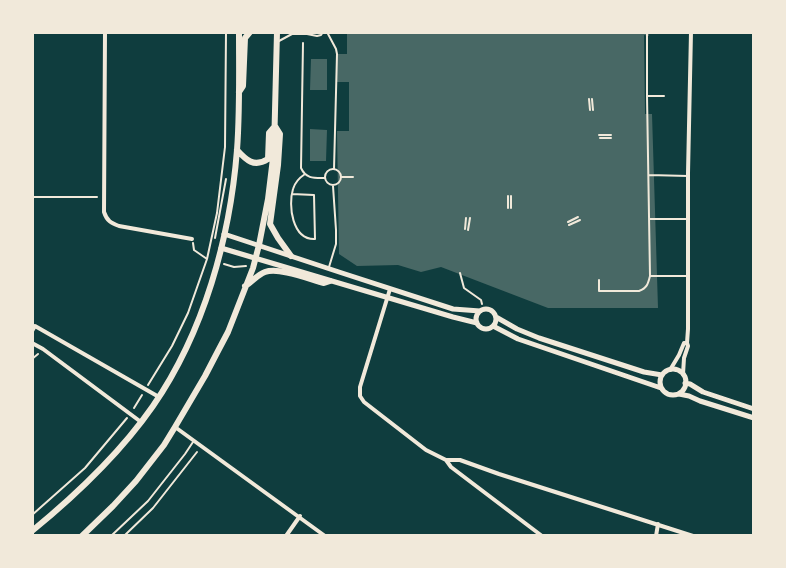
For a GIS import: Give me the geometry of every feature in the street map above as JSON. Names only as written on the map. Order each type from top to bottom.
[{"type":"highway","points":[[32,531],[84,486],[141,422],[159,397],[192,337],[208,294],[221,248],[232,185],[237,150],[239,32]]},
{"type":"highway","points":[[238,94],[243,86],[245,38],[250,32]]},
{"type":"highway","points":[[82,536],[136,481],[164,445],[205,376],[228,332],[256,258],[268,199],[274,150],[277,32]]},
{"type":"highway","points":[[237,150],[246,160],[253,163],[265,161],[268,159],[269,133],[274,126]]},
{"type":"highway","points":[[274,126],[280,134],[270,224],[291,256]]},
{"type":"highway","points":[[245,286],[260,274],[274,270],[324,284],[330,281]]},
{"type":"street","points":[[105,32],[104,212],[107,220],[119,226],[192,240]]},
{"type":"street","points":[[679,394],[685,383],[683,374],[684,358],[688,346],[688,176],[691,32]]},
{"type":"street","points":[[224,234],[453,309],[490,310],[496,317],[517,329],[539,338],[644,372],[662,375]]},
{"type":"street","points":[[221,248],[477,323]]},
{"type":"street","points":[[390,289],[362,378],[360,396],[364,402],[426,450],[446,460],[460,460],[693,536]]},
{"type":"street","points":[[482,310],[476,316],[478,326],[484,329],[490,328],[493,326],[496,317]]},
{"type":"street","points":[[32,331],[35,326],[159,397]]},
{"type":"street","points":[[493,326],[518,338],[661,388],[671,395],[689,396],[754,418]]},
{"type":"street","points":[[32,343],[43,349],[141,422]]},
{"type":"street","points":[[670,370],[684,343],[687,343]]},
{"type":"street","points":[[661,388],[660,384],[664,373],[670,370],[677,370],[683,374]]},
{"type":"street","points":[[685,383],[703,392],[754,409]]},
{"type":"street","points":[[175,427],[325,536]]},
{"type":"street","points":[[446,460],[451,467],[542,536]]},
{"type":"street","points":[[286,536],[300,516]]},
{"type":"street","points":[[656,536],[658,524]]},
{"type":"lane","points":[[277,42],[292,34],[317,36],[325,32],[336,49],[334,169]]},
{"type":"lane","points":[[599,280],[599,290],[639,291],[645,289],[648,285],[650,276],[647,32]]},
{"type":"lane","points":[[303,43],[301,168],[305,174],[312,178],[325,178]]},
{"type":"lane","points":[[647,96],[664,96]]},
{"type":"lane","points":[[334,169],[340,172],[342,177],[340,183],[333,186],[327,183],[325,175],[328,171],[334,169]]},
{"type":"lane","points":[[292,194],[314,195],[315,239],[305,237],[298,232],[291,214],[291,200],[292,194],[293,188],[305,174]]},
{"type":"lane","points":[[649,175],[688,176]]},
{"type":"lane","points":[[342,177],[353,177]]},
{"type":"lane","points":[[329,269],[336,244],[333,186]]},
{"type":"lane","points":[[649,219],[688,219]]},
{"type":"lane","points":[[650,276],[688,276]]},
{"type":"lane","points":[[111,536],[148,501],[194,441]]},
{"type":"path","points":[[208,259],[217,213],[224,147],[226,32]]},
{"type":"path","points":[[591,99],[591,110]]},
{"type":"path","points":[[599,136],[611,136]]},
{"type":"path","points":[[32,514],[85,468],[130,413],[172,346],[184,321],[213,247],[227,171]]},
{"type":"path","points":[[32,196],[105,197]]},
{"type":"path","points":[[509,196],[509,208]]},
{"type":"path","points":[[466,229],[468,218]]},
{"type":"path","points":[[569,224],[579,218]]},
{"type":"path","points":[[192,240],[194,250],[208,259],[234,267],[244,266],[252,268]]},
{"type":"path","points":[[460,273],[464,288],[481,300],[482,310]]},
{"type":"path","points":[[124,536],[153,508],[197,452]]},
{"type":"building","points":[[347,32],[649,32],[649,36],[644,35],[645,114],[652,114],[658,308],[548,308],[441,267],[421,272],[398,265],[357,266],[339,254],[337,131],[349,131],[349,82],[337,82],[337,54],[347,54]]},
{"type":"building","points":[[311,59],[327,59],[327,90],[310,90]]},
{"type":"building","points":[[310,129],[327,130],[326,161],[310,161]]}]
